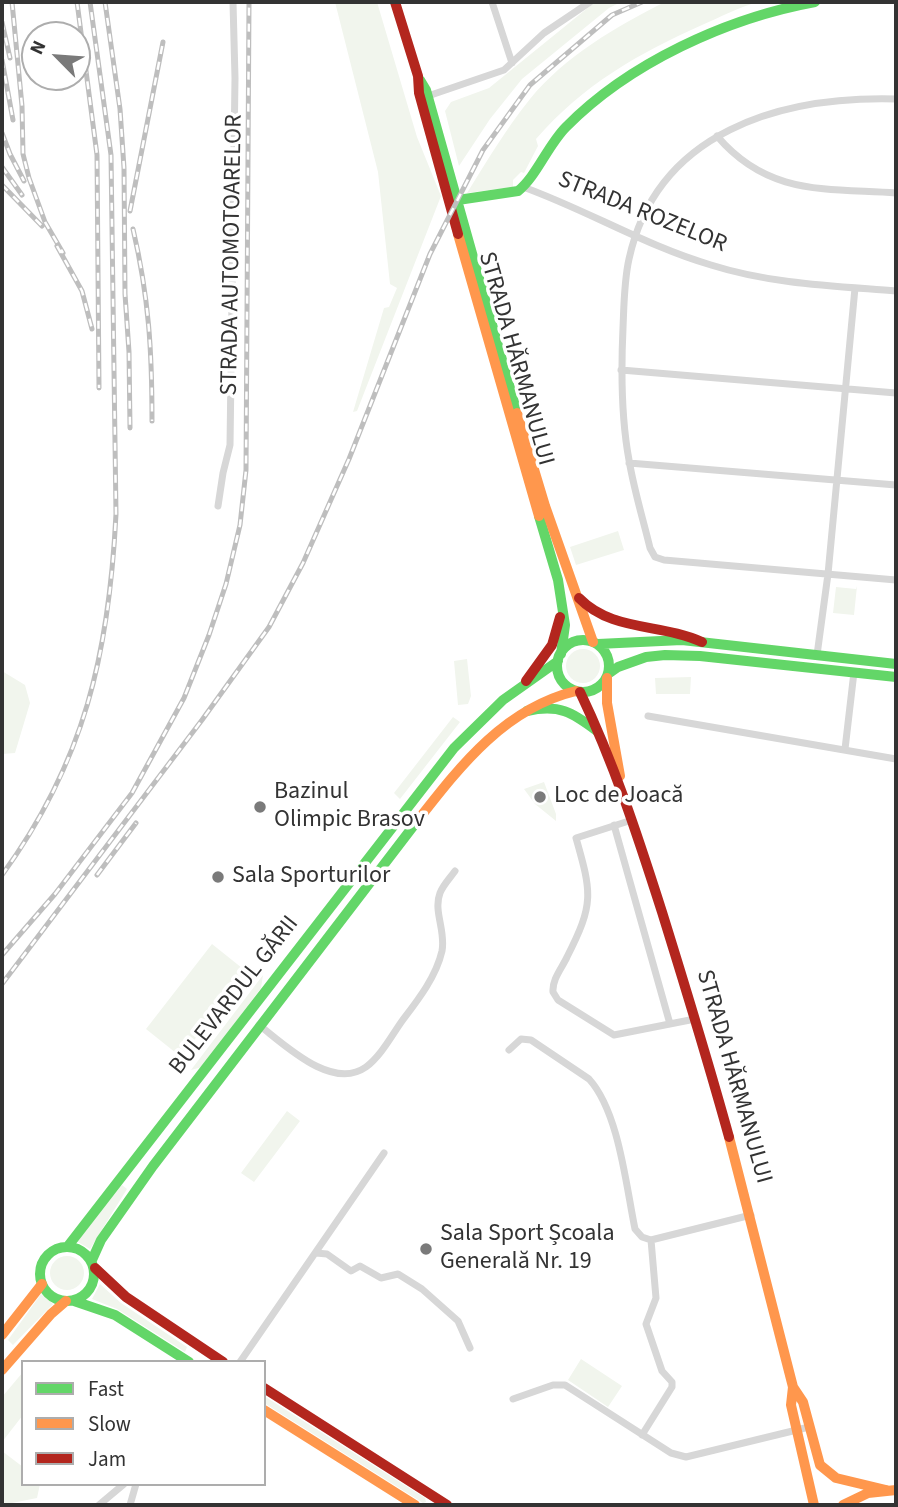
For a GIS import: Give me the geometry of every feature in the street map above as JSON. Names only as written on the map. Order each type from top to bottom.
[{"type":"main road","name":"STRADA HĂRMANULUI","points":[[395,2],[418,76],[428,96],[530,454],[571,587],[595,643]]},
{"type":"main road","points":[[523,187],[553,141],[568,125],[624,80],[742,21],[780,8],[815,2]]},
{"type":"main road","name":"STRADA HĂRMANULUI","points":[[418,76],[419,93],[508,414],[558,580],[565,625],[559,657]]},
{"type":"main road","name":"STRADA ROZELOR","points":[[458,200],[518,191],[523,187]]},
{"type":"main road","points":[[571,587],[583,604],[598,616],[683,633],[702,642]]},
{"type":"main road","points":[[526,681],[552,645],[563,607]]},
{"type":"main road","points":[[896,664],[702,642],[653,640],[620,645],[578,640],[571,643],[559,657],[558,670],[562,681],[578,691],[594,690],[618,667],[646,657],[665,655],[700,656],[896,677]]},
{"type":"main road","points":[[595,643],[608,657],[607,676]]},
{"type":"main road","name":"BULEVARDUL GĂRII","points":[[68,1246],[454,748],[477,721],[559,657]]},
{"type":"main road","name":"STRADA HĂRMANULUI","points":[[607,676],[607,712],[618,753],[620,782]]},
{"type":"main road","name":"STRADA HĂRMANULUI","points":[[578,691],[620,782],[695,1019],[751,1215],[793,1387],[803,1402],[820,1465],[842,1480],[891,1490]]},
{"type":"main road","name":"BULEVARDUL GĂRII","points":[[93,1264],[101,1240],[141,1182],[453,775],[496,732],[527,711],[550,697],[578,691]]},
{"type":"main road","points":[[527,711],[548,705],[558,707],[598,731]]},
{"type":"main road","points":[[172,1357],[115,1315],[53,1297],[42,1284],[40,1268],[48,1254],[68,1246],[82,1250],[126,1297],[220,1360]]},
{"type":"main road","points":[[2,1370],[51,1314],[88,1292],[94,1278],[93,1264]]},
{"type":"main road","points":[[2,1335],[42,1284]]},
{"type":"main road","name":"STRADA HĂRMANULUI","points":[[793,1387],[791,1405],[814,1505]]},
{"type":"main road","points":[[266,1389],[443,1504]]},
{"type":"main road","points":[[266,1411],[415,1505]]},
{"type":"main road","points":[[843,1505],[852,1499],[891,1490]]},
{"type":"street","name":"STRADA AUTOMOTOARELOR","points":[[218,506],[225,460],[230,446],[235,78],[233,2]]},
{"type":"street","points":[[492,2],[512,63]]},
{"type":"street","points":[[428,96],[490,76],[512,63],[544,33],[590,2]]},
{"type":"street","points":[[896,99],[859,98],[822,102],[762,118],[717,136],[689,155],[671,172],[653,198],[636,235],[626,275],[621,370],[629,463],[650,548],[655,557],[676,562],[896,580]]},
{"type":"street","points":[[717,136],[751,168],[782,182],[800,187],[896,193]]},
{"type":"street","name":"STRADA ROZELOR","points":[[523,187],[699,261],[766,280],[896,292]]},
{"type":"street","points":[[817,655],[838,480],[855,288]]},
{"type":"street","points":[[621,370],[896,393]]},
{"type":"street","points":[[629,463],[896,485]]},
{"type":"street","points":[[845,749],[854,672]]},
{"type":"street","points":[[648,716],[896,759]]},
{"type":"street","points":[[632,820],[576,838],[588,882],[589,898],[574,943],[554,981],[553,992],[558,1000],[614,1035],[695,1019]]},
{"type":"street","points":[[614,825],[670,1024]]},
{"type":"street","points":[[259,1025],[315,1066],[337,1074],[357,1072],[367,1067],[433,975],[442,952],[443,927],[438,906],[439,895],[455,871]]},
{"type":"street","points":[[509,1050],[521,1039],[531,1040],[589,1079],[605,1102],[635,1229],[642,1237],[652,1240],[751,1215]]},
{"type":"street","points":[[241,1360],[384,1153]]},
{"type":"street","points":[[642,1435],[672,1387],[672,1382],[662,1371],[654,1353],[646,1324],[656,1298],[652,1240]]},
{"type":"street","points":[[316,1253],[327,1254],[351,1271],[360,1266],[383,1278],[398,1274],[422,1289],[458,1321],[470,1348]]},
{"type":"street","points":[[513,1399],[553,1385],[565,1385],[671,1453],[686,1457],[809,1427]]},
{"type":"street","points":[[99,1505],[122,1486]]},
{"type":"street","points":[[131,1505],[136,1486]]},
{"type":"shaded area","points":[[335,2],[377,2],[417,137],[441,196],[357,411],[353,412],[384,308],[389,307],[397,288],[390,284],[378,172]]},
{"type":"shaded area","points":[[595,2],[621,2],[609,8],[522,79],[490,119],[459,166],[445,111],[451,102],[489,88]]},
{"type":"shaded area","points":[[665,2],[757,2],[678,36],[612,73],[573,102],[536,139],[538,146],[524,173],[521,172],[513,180],[513,187],[467,193],[513,122],[544,83],[593,43]]},
{"type":"shaded area","points":[[618,531],[624,550],[576,565],[570,547]]},
{"type":"shaded area","points":[[857,586],[854,615],[833,613],[836,587],[856,589]]},
{"type":"shaded area","points":[[583,649],[595,654],[600,666],[595,678],[583,683],[571,678],[566,666],[571,654]]},
{"type":"shaded area","points":[[467,659],[471,696],[468,704],[458,705],[454,661]]},
{"type":"shaded area","points":[[2,671],[25,685],[30,703],[15,753],[2,754]]},
{"type":"shaded area","points":[[691,677],[690,694],[656,694],[655,678]]},
{"type":"shaded area","points":[[453,717],[460,722],[400,799],[394,793]]},
{"type":"shaded area","name":"Loc de Joacă","points":[[544,782],[556,821],[535,804],[524,789]]},
{"type":"shaded area","points":[[212,944],[247,972],[181,1057],[146,1029]]},
{"type":"shaded area","points":[[263,975],[261,988],[202,1067],[191,1070]]},
{"type":"shaded area","points":[[287,1111],[300,1121],[254,1182],[241,1173]]},
{"type":"shaded area","points":[[122,1185],[127,1189],[90,1249],[76,1241]]},
{"type":"shaded area","points":[[67,1256],[79,1261],[84,1273],[79,1285],[67,1290],[55,1285],[50,1273],[55,1261]]},
{"type":"shaded area","points":[[100,1284],[121,1303],[187,1347],[185,1352],[117,1309],[92,1299]]},
{"type":"shaded area","points":[[41,1294],[53,1304],[13,1345],[8,1340]]},
{"type":"shaded area","points":[[581,1359],[622,1386],[608,1407],[568,1380]]},
{"type":"shaded area","points":[[21,1374],[21,1418],[2,1442],[2,1397]]},
{"type":"shaded area","points":[[266,1397],[425,1498],[426,1502],[423,1503],[266,1404]]},
{"type":"shaded area","points":[[2,1451],[21,1465],[21,1486],[40,1486],[37,1498],[2,1505]]},
{"type":"railway","points":[[12,2],[22,106],[23,154],[45,222],[63,253]]},
{"type":"railway","points":[[77,2],[97,155],[99,388]]},
{"type":"railway","points":[[2,875],[54,790],[73,747],[88,704],[99,659],[112,565],[116,514],[111,155],[90,2]]},
{"type":"railway","points":[[105,2],[120,109],[124,168],[130,428]]},
{"type":"railway","points":[[2,955],[55,894],[132,793],[184,698],[226,584],[240,525],[246,470],[249,2]]},
{"type":"railway","points":[[2,984],[269,627],[303,563],[349,459],[430,254],[483,150],[530,85],[612,15],[642,2]]},
{"type":"railway","points":[[2,22],[10,58]]},
{"type":"railway","points":[[130,211],[163,42]]},
{"type":"railway","points":[[2,60],[13,120]]},
{"type":"railway","points":[[2,133],[24,181]]},
{"type":"railway","points":[[2,167],[22,195]]},
{"type":"railway","points":[[2,185],[42,226]]},
{"type":"railway","points":[[133,229],[143,278],[148,325],[152,421]]},
{"type":"railway","points":[[57,246],[82,291],[92,329]]},
{"type":"railway","points":[[97,875],[136,823]]},
{"type":"traffic: fast","points":[[458,200],[518,191],[531,178],[566,127],[591,104],[619,83],[681,46],[748,19],[815,2]]},
{"type":"traffic: fast","points":[[420,80],[426,90],[517,413]]},
{"type":"traffic: fast","points":[[539,516],[558,580],[565,625],[561,654]]},
{"type":"traffic: fast","points":[[583,640],[593,642],[601,648],[607,656],[609,666],[607,676],[601,684],[593,690],[583,692],[573,690],[565,684],[559,676],[557,666],[559,656],[565,648],[573,642],[583,640]]},
{"type":"traffic: fast","points":[[598,644],[682,640],[896,664]]},
{"type":"traffic: fast","points":[[608,674],[618,667],[646,657],[665,655],[700,656],[896,677]]},
{"type":"traffic: fast","points":[[68,1246],[454,748],[503,700],[558,661]]},
{"type":"traffic: fast","points":[[527,711],[548,708],[565,711],[597,731]]},
{"type":"traffic: fast","points":[[92,1260],[101,1240],[153,1166],[418,820]]},
{"type":"traffic: fast","points":[[72,1247],[82,1251],[90,1259],[94,1274],[90,1289],[82,1297],[62,1301],[52,1297],[44,1289],[40,1269],[44,1259],[52,1251],[72,1247]]},
{"type":"traffic: fast","points":[[74,1301],[115,1315],[186,1360]]},
{"type":"traffic: slow","points":[[458,234],[539,516]]},
{"type":"traffic: slow","points":[[517,413],[545,506],[593,642]]},
{"type":"traffic: slow","points":[[607,678],[607,703],[620,776]]},
{"type":"traffic: slow","points":[[418,820],[486,741],[527,711],[576,691]]},
{"type":"traffic: slow","points":[[729,1137],[793,1387],[803,1402],[820,1465],[836,1478],[886,1490]]},
{"type":"traffic: slow","points":[[2,1335],[42,1284]]},
{"type":"traffic: slow","points":[[2,1370],[51,1314],[66,1301]]},
{"type":"traffic: slow","points":[[793,1387],[791,1405],[814,1505]]},
{"type":"traffic: slow","points":[[266,1411],[415,1505]]},
{"type":"traffic: slow","points":[[843,1505],[868,1493],[896,1490]]},
{"type":"traffic: jam","points":[[395,2],[418,76],[419,93],[458,234]]},
{"type":"traffic: jam","points":[[579,598],[606,617],[702,642]]},
{"type":"traffic: jam","points":[[526,681],[552,645],[560,617]]},
{"type":"traffic: jam","points":[[580,692],[615,773],[644,856],[729,1137]]},
{"type":"traffic: jam","points":[[95,1268],[126,1297],[220,1360]]},
{"type":"traffic: jam","points":[[266,1389],[447,1505]]},
{"type":"place","name":"Loc de Joacă","points":[[540,797]]},
{"type":"place","name":"Bazinul Olimpic Brasov","points":[[260,807]]},
{"type":"place","name":"Sala Sporturilor","points":[[218,877]]},
{"type":"place","name":"Sala Sport Școala Generală Nr. 19","points":[[426,1249]]}]
